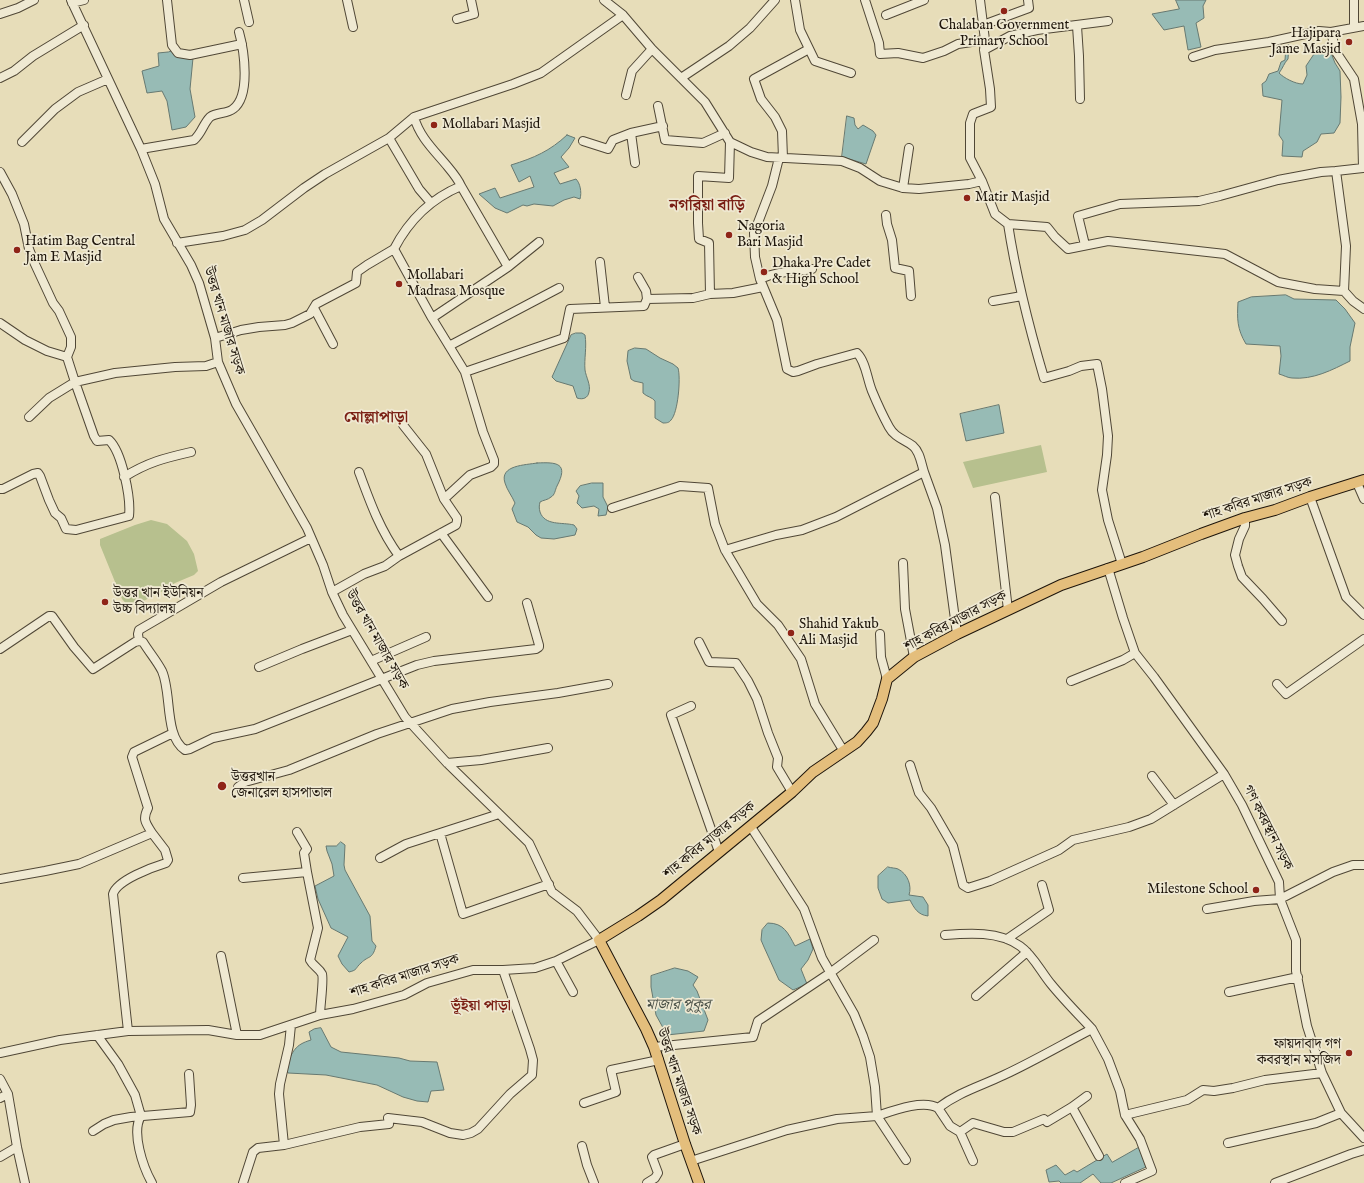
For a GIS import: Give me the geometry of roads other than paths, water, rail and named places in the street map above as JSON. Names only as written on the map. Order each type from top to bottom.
[{"type":"main road","name":"শাহ কবির মাজার সড়ক","points":[[599,940],[661,900],[751,827],[813,772],[843,750],[857,742],[873,723],[882,699],[887,679],[914,657],[957,634],[1060,585],[1143,557],[1245,518],[1275,510],[1310,497],[1360,482]]},
{"type":"main road","name":"উত্তর খান মাজার সড়ক","points":[[599,940],[654,1047],[699,1183]]},
{"type":"street","points":[[0,14],[18,8],[34,0]]},
{"type":"street","points":[[72,1],[84,0]]},
{"type":"street","points":[[167,0],[172,44],[178,53],[190,55],[242,44]]},
{"type":"street","points":[[244,0],[249,22]]},
{"type":"street","points":[[347,0],[353,27]]},
{"type":"street","points":[[457,19],[474,14],[471,0]]},
{"type":"street","points":[[604,0],[623,15],[652,49],[705,102],[730,142],[751,152],[767,157],[842,161],[860,168],[880,181],[903,188],[919,189],[969,184],[982,181]]},
{"type":"street","points":[[681,78],[729,46],[750,28],[774,0]]},
{"type":"street","points":[[795,0],[800,30],[815,61],[851,73]]},
{"type":"street","points":[[865,0],[880,43],[880,54],[898,53],[923,58],[944,51],[958,44],[984,40]]},
{"type":"street","points":[[886,15],[924,0]]},
{"type":"street","points":[[980,0],[991,106],[972,114],[970,123],[970,158],[982,181],[995,214],[1008,224],[1047,227],[1068,249],[1108,241],[1225,254],[1278,282],[1315,289],[1344,291],[1353,301],[1364,308]]},
{"type":"street","points":[[983,25],[1029,8],[1028,0]]},
{"type":"street","points":[[1354,0],[1354,27]]},
{"type":"street","name":"উত্তর খান মাজার সড়ক","points":[[72,1],[141,149],[155,184],[164,219],[177,244],[191,265],[199,283],[215,338],[218,362],[236,404],[311,538],[323,565],[332,592],[352,630],[410,723],[447,763],[529,844],[552,892],[577,911],[599,940]]},
{"type":"street","points":[[177,244],[223,236],[244,230],[262,220],[325,174],[389,138],[414,117],[513,84],[541,73],[623,15]]},
{"type":"street","points":[[984,50],[1010,36],[1037,30],[1108,21]]},
{"type":"street","points":[[0,78],[14,71],[33,56],[84,25]]},
{"type":"street","points":[[1077,26],[1080,99]]},
{"type":"street","points":[[1193,57],[1215,50],[1269,42],[1319,30],[1331,32],[1364,26]]},
{"type":"street","points":[[141,149],[194,140],[213,115],[228,112],[234,109],[239,102],[244,87],[244,56],[239,32]]},
{"type":"street","points":[[1085,246],[1078,216],[1120,204],[1199,200],[1233,193],[1278,180],[1321,172],[1363,168],[1362,132],[1354,79],[1336,52],[1331,32]]},
{"type":"street","points":[[626,95],[632,71],[652,49]]},
{"type":"street","points":[[810,49],[754,79],[761,99],[775,117],[782,131],[781,158],[754,233],[755,257],[760,279],[777,320],[787,369],[793,372],[849,355],[857,354],[863,364],[871,390],[890,429],[900,440],[912,446],[920,457],[937,508],[945,545],[957,634]]},
{"type":"street","points":[[22,142],[55,110],[78,92],[108,79]]},
{"type":"street","points":[[658,106],[665,140],[703,144],[725,134]]},
{"type":"street","points":[[414,117],[417,127],[427,144],[457,178],[508,267]]},
{"type":"street","points":[[583,141],[608,149],[613,140],[631,133],[663,126]]},
{"type":"street","points":[[631,133],[635,163]]},
{"type":"street","points":[[389,138],[419,189],[431,203]]},
{"type":"street","points":[[710,294],[709,243],[699,239],[698,176],[729,178],[730,142]]},
{"type":"street","points":[[903,188],[909,148]]},
{"type":"street","points":[[1336,171],[1346,246],[1344,291]]},
{"type":"street","points":[[0,172],[12,194],[24,224],[29,249],[34,262],[71,337],[71,347],[67,357],[94,436],[97,441],[109,440],[113,444],[129,495],[129,516],[76,530],[66,530],[61,518],[56,513],[49,500],[38,473],[0,489]]},
{"type":"street","points":[[215,338],[241,330],[285,325],[304,318],[310,314],[316,304],[356,283],[357,272],[394,249],[402,234],[416,216],[443,195],[461,186]]},
{"type":"street","points":[[886,215],[892,240],[895,268],[909,271],[911,296]]},
{"type":"street","points":[[1008,224],[1012,253],[1022,296],[1044,378],[1081,366],[1097,364],[1102,388],[1108,436],[1102,490],[1108,520],[1122,564]]},
{"type":"street","points":[[432,318],[508,267],[539,242]]},
{"type":"street","points":[[394,249],[432,318],[465,372],[483,432],[494,460],[494,464],[491,467],[470,475],[444,500]]},
{"type":"street","points":[[600,262],[605,307]]},
{"type":"street","points":[[760,279],[785,271],[812,269]]},
{"type":"street","points":[[465,372],[564,338],[570,309],[644,306],[647,299],[646,291],[638,277]]},
{"type":"street","points":[[647,299],[693,298],[710,294],[733,293],[763,287]]},
{"type":"street","points":[[449,346],[559,288]]},
{"type":"street","points":[[993,301],[1022,296]]},
{"type":"street","points":[[314,308],[333,344]]},
{"type":"street","points":[[0,323],[41,349],[58,356],[67,357]]},
{"type":"street","points":[[29,417],[49,398],[75,382],[116,373],[175,367],[206,366],[218,362]]},
{"type":"street","points":[[332,592],[364,574],[385,566],[398,556],[456,525],[457,521],[453,511],[444,500],[426,454],[403,425]]},
{"type":"street","points":[[124,477],[141,467],[158,460],[191,452]]},
{"type":"street","points":[[359,472],[378,522],[387,540],[398,556]]},
{"type":"street","points":[[725,550],[776,535],[802,530],[836,516],[924,472]]},
{"type":"street","points":[[1360,482],[1364,499]]},
{"type":"street","points":[[612,508],[680,486],[708,488],[715,524],[725,550],[757,604],[778,625],[801,659],[815,704],[843,750]]},
{"type":"street","points":[[996,497],[1008,610]]},
{"type":"street","points":[[1310,497],[1346,597],[1364,615]]},
{"type":"street","points":[[1245,518],[1235,555],[1238,566],[1242,577],[1263,598],[1282,621]]},
{"type":"street","points":[[441,532],[488,597]]},
{"type":"street","points":[[139,641],[139,630],[221,582],[311,538]]},
{"type":"street","points":[[903,563],[905,609],[914,657]]},
{"type":"street","name":"গণ কবরস্থান সড়ক","points":[[1108,568],[1123,618],[1136,653],[1224,774],[1242,805],[1279,882],[1280,899],[1296,940],[1296,971],[1307,1026],[1322,1074],[1341,1113],[1364,1138]]},
{"type":"street","points":[[139,641],[143,642],[162,671],[165,681],[173,733],[181,748],[185,750],[213,738],[255,729],[417,664],[536,649],[539,645],[527,603]]},
{"type":"street","points":[[0,649],[49,616],[52,616],[74,647],[93,669],[139,641]]},
{"type":"street","points":[[259,667],[352,630]]},
{"type":"street","points":[[880,634],[881,657],[887,679]]},
{"type":"street","points":[[371,661],[426,638]]},
{"type":"street","points":[[1277,684],[1286,694],[1364,639]]},
{"type":"street","points":[[700,642],[708,662],[736,663],[748,681],[757,699],[778,758],[777,767],[792,792]]},
{"type":"street","points":[[1071,681],[1123,660],[1136,653]]},
{"type":"street","points":[[238,787],[245,782],[289,770],[344,747],[452,709],[608,684]]},
{"type":"street","points":[[691,706],[670,715],[719,852]]},
{"type":"street","points":[[128,1031],[113,894],[114,889],[137,874],[166,863],[168,860],[165,850],[145,822],[145,815],[148,808],[132,757],[134,752],[173,733]]},
{"type":"street","points":[[447,763],[481,760],[548,748]]},
{"type":"street","points":[[910,764],[919,793],[931,808],[953,846],[963,885],[968,888],[990,881],[1059,850],[1073,840],[1129,827],[1151,819],[1224,774]]},
{"type":"street","points":[[1152,776],[1174,805]]},
{"type":"street","points":[[380,858],[406,844],[499,814]]},
{"type":"street","points":[[751,827],[804,909],[822,958],[854,1014],[870,1056],[875,1087],[876,1116],[906,1160]]},
{"type":"street","points":[[296,832],[307,849],[304,853],[318,928],[310,960],[323,976],[320,1015]]},
{"type":"street","points":[[0,878],[38,873],[79,864],[152,833]]},
{"type":"street","points":[[440,834],[463,914],[548,884]]},
{"type":"street","points":[[1207,909],[1254,901],[1280,899],[1333,872],[1353,866],[1364,866]]},
{"type":"street","points":[[243,878],[307,872]]},
{"type":"street","points":[[1006,939],[1049,910],[1042,885]]},
{"type":"street","points":[[945,935],[968,933],[1002,937],[1020,946],[1027,952],[1051,984],[1092,1029],[1108,1059],[1120,1091],[1125,1115],[1140,1139],[1152,1171],[1125,1183]]},
{"type":"street","name":"শাহ কবির মাজার সড়ক","points":[[0,1053],[60,1040],[128,1031],[208,1030],[236,1035],[260,1035],[320,1015],[353,1009],[404,995],[427,983],[473,970],[535,968],[556,961],[599,940]]},
{"type":"street","points":[[654,1047],[753,1037],[758,1021],[830,973],[874,940]]},
{"type":"street","points":[[976,996],[1027,952]]},
{"type":"street","points":[[221,956],[236,1035]]},
{"type":"street","points":[[556,961],[572,992]]},
{"type":"street","points":[[243,1183],[253,1152],[258,1148],[284,1145],[360,1127],[389,1124],[388,1118],[422,1122],[450,1134],[463,1135],[478,1129],[510,1094],[532,1075],[533,1060],[530,1049],[503,970]]},
{"type":"street","points":[[1229,992],[1298,977]]},
{"type":"street","points":[[284,1145],[279,1094],[289,1045],[291,1025]]},
{"type":"street","points":[[938,1108],[950,1098],[1005,1074],[1092,1029]]},
{"type":"street","points":[[97,1035],[118,1064],[135,1095],[141,1116],[138,1121],[138,1141],[144,1166],[152,1183]]},
{"type":"street","points":[[584,1103],[616,1092],[611,1070],[658,1060]]},
{"type":"street","points":[[94,1131],[104,1124],[114,1120],[190,1112],[191,1105],[188,1074]]},
{"type":"street","points":[[1125,1115],[1187,1100],[1203,1090],[1233,1088],[1265,1080],[1308,1074],[1322,1074]]},
{"type":"street","points":[[0,1079],[8,1094],[25,1183]]},
{"type":"street","points":[[0,1098],[8,1094]]},
{"type":"street","points":[[960,1132],[973,1123],[1004,1132],[1013,1132],[1044,1119],[1047,1122],[1087,1096]]},
{"type":"street","points":[[691,1161],[787,1130],[837,1119],[876,1116],[904,1107],[924,1105],[938,1108],[950,1126],[960,1132],[972,1161]]},
{"type":"street","points":[[1072,1107],[1099,1156]]},
{"type":"street","points":[[1228,1143],[1316,1124],[1341,1113]]},
{"type":"street","points":[[646,1183],[655,1178],[658,1173],[652,1157],[654,1155],[685,1144]]},
{"type":"street","points":[[582,1146],[594,1183]]},
{"type":"street","points":[[0,1157],[17,1147]]},
{"type":"street","points":[[1275,1183],[1364,1150]]},
{"type":"water","points":[[1176,0],[1206,0],[1203,6],[1204,18],[1196,23],[1201,47],[1188,50],[1184,26],[1164,30],[1152,14],[1179,9]]},
{"type":"water","points":[[1289,45],[1288,59],[1279,73],[1284,77],[1303,84],[1307,75],[1306,66],[1314,54],[1331,53],[1340,71],[1340,123],[1334,133],[1321,134],[1317,142],[1303,151],[1302,157],[1282,156],[1283,141],[1279,135],[1282,100],[1263,96],[1262,84],[1266,81],[1269,74],[1278,71],[1281,62],[1285,60],[1286,46]]},
{"type":"water","points":[[175,50],[193,58],[190,89],[195,117],[186,127],[172,130],[167,101],[162,91],[147,93],[142,71],[159,66],[158,53]]},
{"type":"water","points":[[847,116],[854,118],[855,125],[858,129],[863,125],[873,131],[876,135],[866,164],[842,157]]},
{"type":"water","points":[[567,135],[575,138],[561,157],[569,167],[554,173],[560,184],[576,179],[579,183],[581,193],[580,199],[574,197],[553,206],[534,204],[527,206],[523,205],[507,213],[495,208],[479,194],[495,188],[500,198],[534,187],[530,176],[519,182],[511,165],[527,160],[541,153]]},
{"type":"water","points":[[1286,295],[1294,299],[1336,300],[1345,309],[1355,323],[1350,347],[1350,361],[1315,376],[1290,378],[1279,374],[1281,356],[1280,346],[1246,344],[1238,324],[1238,302],[1251,297]]},
{"type":"water","points":[[582,333],[585,335],[586,344],[585,370],[589,392],[588,396],[581,399],[577,398],[573,386],[556,381],[552,377],[571,335]]},
{"type":"water","points":[[635,348],[646,349],[678,368],[679,379],[677,403],[673,416],[668,422],[663,423],[655,418],[655,401],[643,393],[643,383],[631,379],[627,361],[628,351]]},
{"type":"water","points":[[999,405],[1004,433],[966,441],[960,414]]},
{"type":"water","points":[[537,463],[555,464],[561,468],[562,473],[553,495],[540,502],[539,507],[542,516],[546,520],[554,523],[574,525],[577,529],[575,535],[554,539],[541,538],[528,527],[517,522],[512,509],[515,503],[506,486],[504,477],[510,469],[520,465]]},
{"type":"water","points":[[592,483],[603,483],[603,497],[608,507],[606,515],[598,516],[599,509],[594,506],[582,508],[577,503],[579,496],[576,491],[580,486]]},
{"type":"water","points":[[341,842],[345,845],[345,870],[370,916],[372,941],[376,946],[372,955],[355,970],[349,972],[342,964],[338,956],[348,937],[331,928],[318,899],[315,886],[334,876],[326,846],[336,846]]},
{"type":"water","points":[[888,867],[898,869],[907,877],[910,888],[909,895],[923,897],[928,905],[928,916],[919,913],[910,900],[888,903],[882,899],[878,888],[878,876]]},
{"type":"water","points":[[768,923],[773,923],[782,927],[788,933],[795,946],[810,939],[813,949],[808,960],[801,969],[807,984],[793,990],[779,980],[761,940],[762,930]]},
{"type":"water","name":"মাজার পুকুর","points":[[675,968],[688,971],[698,977],[693,985],[697,991],[708,1020],[704,1031],[667,1035],[656,1015],[651,987],[651,976]]},
{"type":"water","points":[[321,1028],[331,1047],[341,1052],[399,1058],[410,1061],[437,1062],[444,1090],[431,1091],[428,1102],[417,1101],[403,1097],[377,1085],[326,1075],[288,1073],[285,1066],[295,1049],[301,1044],[311,1040],[309,1032],[314,1029]]},
{"type":"water","points":[[1140,1147],[1146,1167],[1111,1183],[1101,1183],[1093,1174],[1080,1183],[1061,1183],[1059,1181],[1049,1182],[1046,1170],[1056,1165],[1065,1175],[1074,1170],[1077,1172],[1107,1154],[1112,1162]]},
{"type":"place","name":"Chalaban Government Primary School","points":[[1004,11]]},
{"type":"place","name":"Hajipara Jame Masjid","points":[[1349,42]]},
{"type":"place","name":"Mollabari Masjid","points":[[434,125]]},
{"type":"place","name":"Matir Masjid","points":[[967,198]]},
{"type":"place","name":"Nagoria Bari Masjid","points":[[729,235]]},
{"type":"place","name":"Hatim Bag Central Jam E Masjid","points":[[17,250]]},
{"type":"place","name":"Dhaka Pre Cadet & High School","points":[[764,272]]},
{"type":"place","name":"Mollabari Madrasa Mosque","points":[[399,284]]},
{"type":"place","name":"উত্তর খান ইউনিয়ন উচ্চ বিদ্যালয়","points":[[105,602]]},
{"type":"place","name":"Shahid Yakub Ali Masjid","points":[[791,633]]},
{"type":"place","name":"উত্তরখান জেনারেল হাসপাতাল","points":[[222,786]]},
{"type":"place","name":"Milestone School","points":[[1256,890]]},
{"type":"place","name":"ফায়দাবাদ গণ কবরস্থান মসজিদ","points":[[1349,1053]]},
{"type":"district","name":"নগরিয়া বাড়ি","points":[[707,207]]},
{"type":"district","name":"মোল্লাপাড়া","points":[[376,419]]},
{"type":"district","name":"ভূঁইয়া পাড়া","points":[[481,1007]]}]
